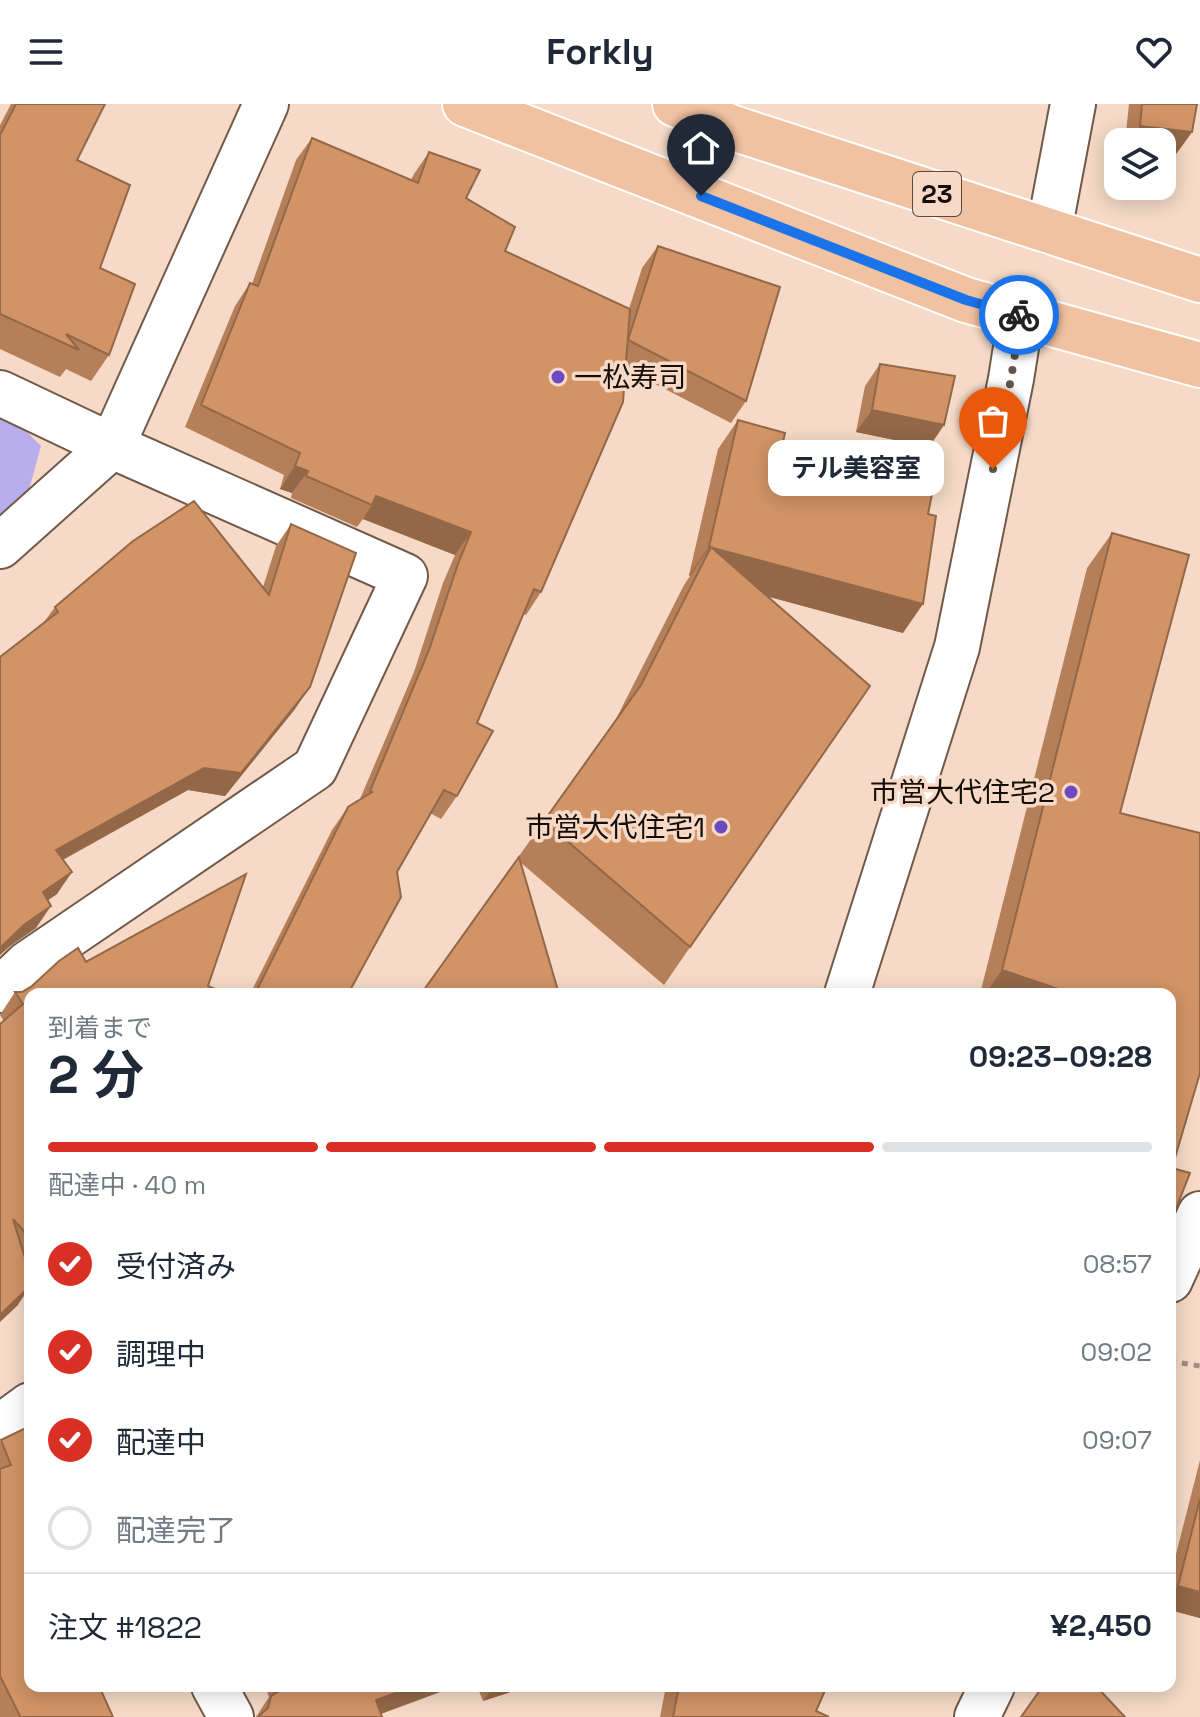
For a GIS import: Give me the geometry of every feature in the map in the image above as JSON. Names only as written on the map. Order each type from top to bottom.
[{"type":"main road","points":[[465,104],[966,300],[1200,365]]},
{"type":"main road","name":"23","points":[[675,104],[733,128],[1200,280]]},
{"type":"street","points":[[0,546],[112,446],[266,104]]},
{"type":"street","points":[[1049,231],[1073,104]]},
{"type":"street","points":[[849,988],[957,647],[1021,316]]},
{"type":"street","points":[[0,393],[405,576],[315,768],[27,964],[0,990]]},
{"type":"street","points":[[1176,1267],[1200,1214]]},
{"type":"street","points":[[0,1427],[24,1409]]},
{"type":"street","points":[[217,1692],[231,1717]]},
{"type":"street","points":[[977,1717],[989,1692]]},
{"type":"path","points":[[1176,1362],[1200,1366]]},
{"type":"shaded area","points":[[0,415],[17,422],[41,446],[29,490],[0,514]]},
{"type":"building","points":[[16,104],[105,104],[77,160],[130,185],[100,268],[135,284],[109,355],[66,334],[79,350],[0,314],[0,135]]},
{"type":"building","points":[[1142,104],[1197,104],[1192,132],[1140,126]]},
{"type":"building","points":[[312,138],[418,183],[429,152],[480,170],[466,198],[515,227],[505,251],[630,309],[623,402],[541,592],[534,589],[477,723],[493,731],[457,796],[444,790],[397,872],[401,897],[351,988],[258,988],[348,807],[372,792],[429,650],[471,532],[376,496],[372,505],[306,476],[308,471],[295,466],[300,453],[201,405],[250,283],[258,286]]},
{"type":"building","points":[[658,246],[780,287],[746,401],[628,340]]},
{"type":"building","points":[[880,364],[955,376],[944,425],[872,410]]},
{"type":"building","points":[[738,420],[785,433],[782,446],[933,489],[928,514],[936,516],[923,604],[709,547]]},
{"type":"building","points":[[194,501],[269,595],[291,524],[356,553],[310,687],[241,773],[204,768],[56,850],[72,872],[43,892],[51,906],[25,924],[0,948],[0,657],[58,612],[55,607],[133,541]]},
{"type":"building","points":[[1112,533],[1189,555],[1120,813],[1200,833],[1200,1073],[1176,1154],[1176,988],[1055,988],[1002,970]]},
{"type":"building","points":[[711,547],[870,686],[690,947],[544,821],[641,685]]},
{"type":"building","points":[[519,857],[557,988],[425,988]]},
{"type":"building","points":[[246,874],[208,986],[213,988],[29,988],[78,948],[86,962]]},
{"type":"building","points":[[24,991],[24,1231],[13,1219],[24,1255],[24,1292],[0,1315],[0,1024],[23,1004],[15,992]]},
{"type":"building","points":[[1176,1169],[1190,1173],[1176,1209]]},
{"type":"building","points":[[24,1429],[24,1692],[102,1692],[113,1717],[19,1717],[0,1676],[0,1469],[11,1465],[1,1440]]},
{"type":"building","points":[[1200,1499],[1200,1592],[1178,1586]]},
{"type":"building","points":[[278,1692],[398,1692],[376,1700],[382,1717],[258,1717],[268,1708],[271,1696]]},
{"type":"building","points":[[678,1692],[824,1692],[816,1711],[829,1717],[673,1717]]},
{"type":"building","points":[[1039,1692],[1102,1692],[1125,1717],[1021,1717]]},
{"type":"way so far","points":[[993,469],[1011,379],[1019,315]]},
{"type":"place","name":"一松寿司","points":[[558,377]]},
{"type":"place","name":"テル美容室","points":[[993,469]]},
{"type":"place","name":"市営大代住宅2","points":[[1071,792]]},
{"type":"place","name":"市営大代住宅1","points":[[721,827]]},
{"type":"route","points":[[701,196],[966,300],[1019,315]]}]
